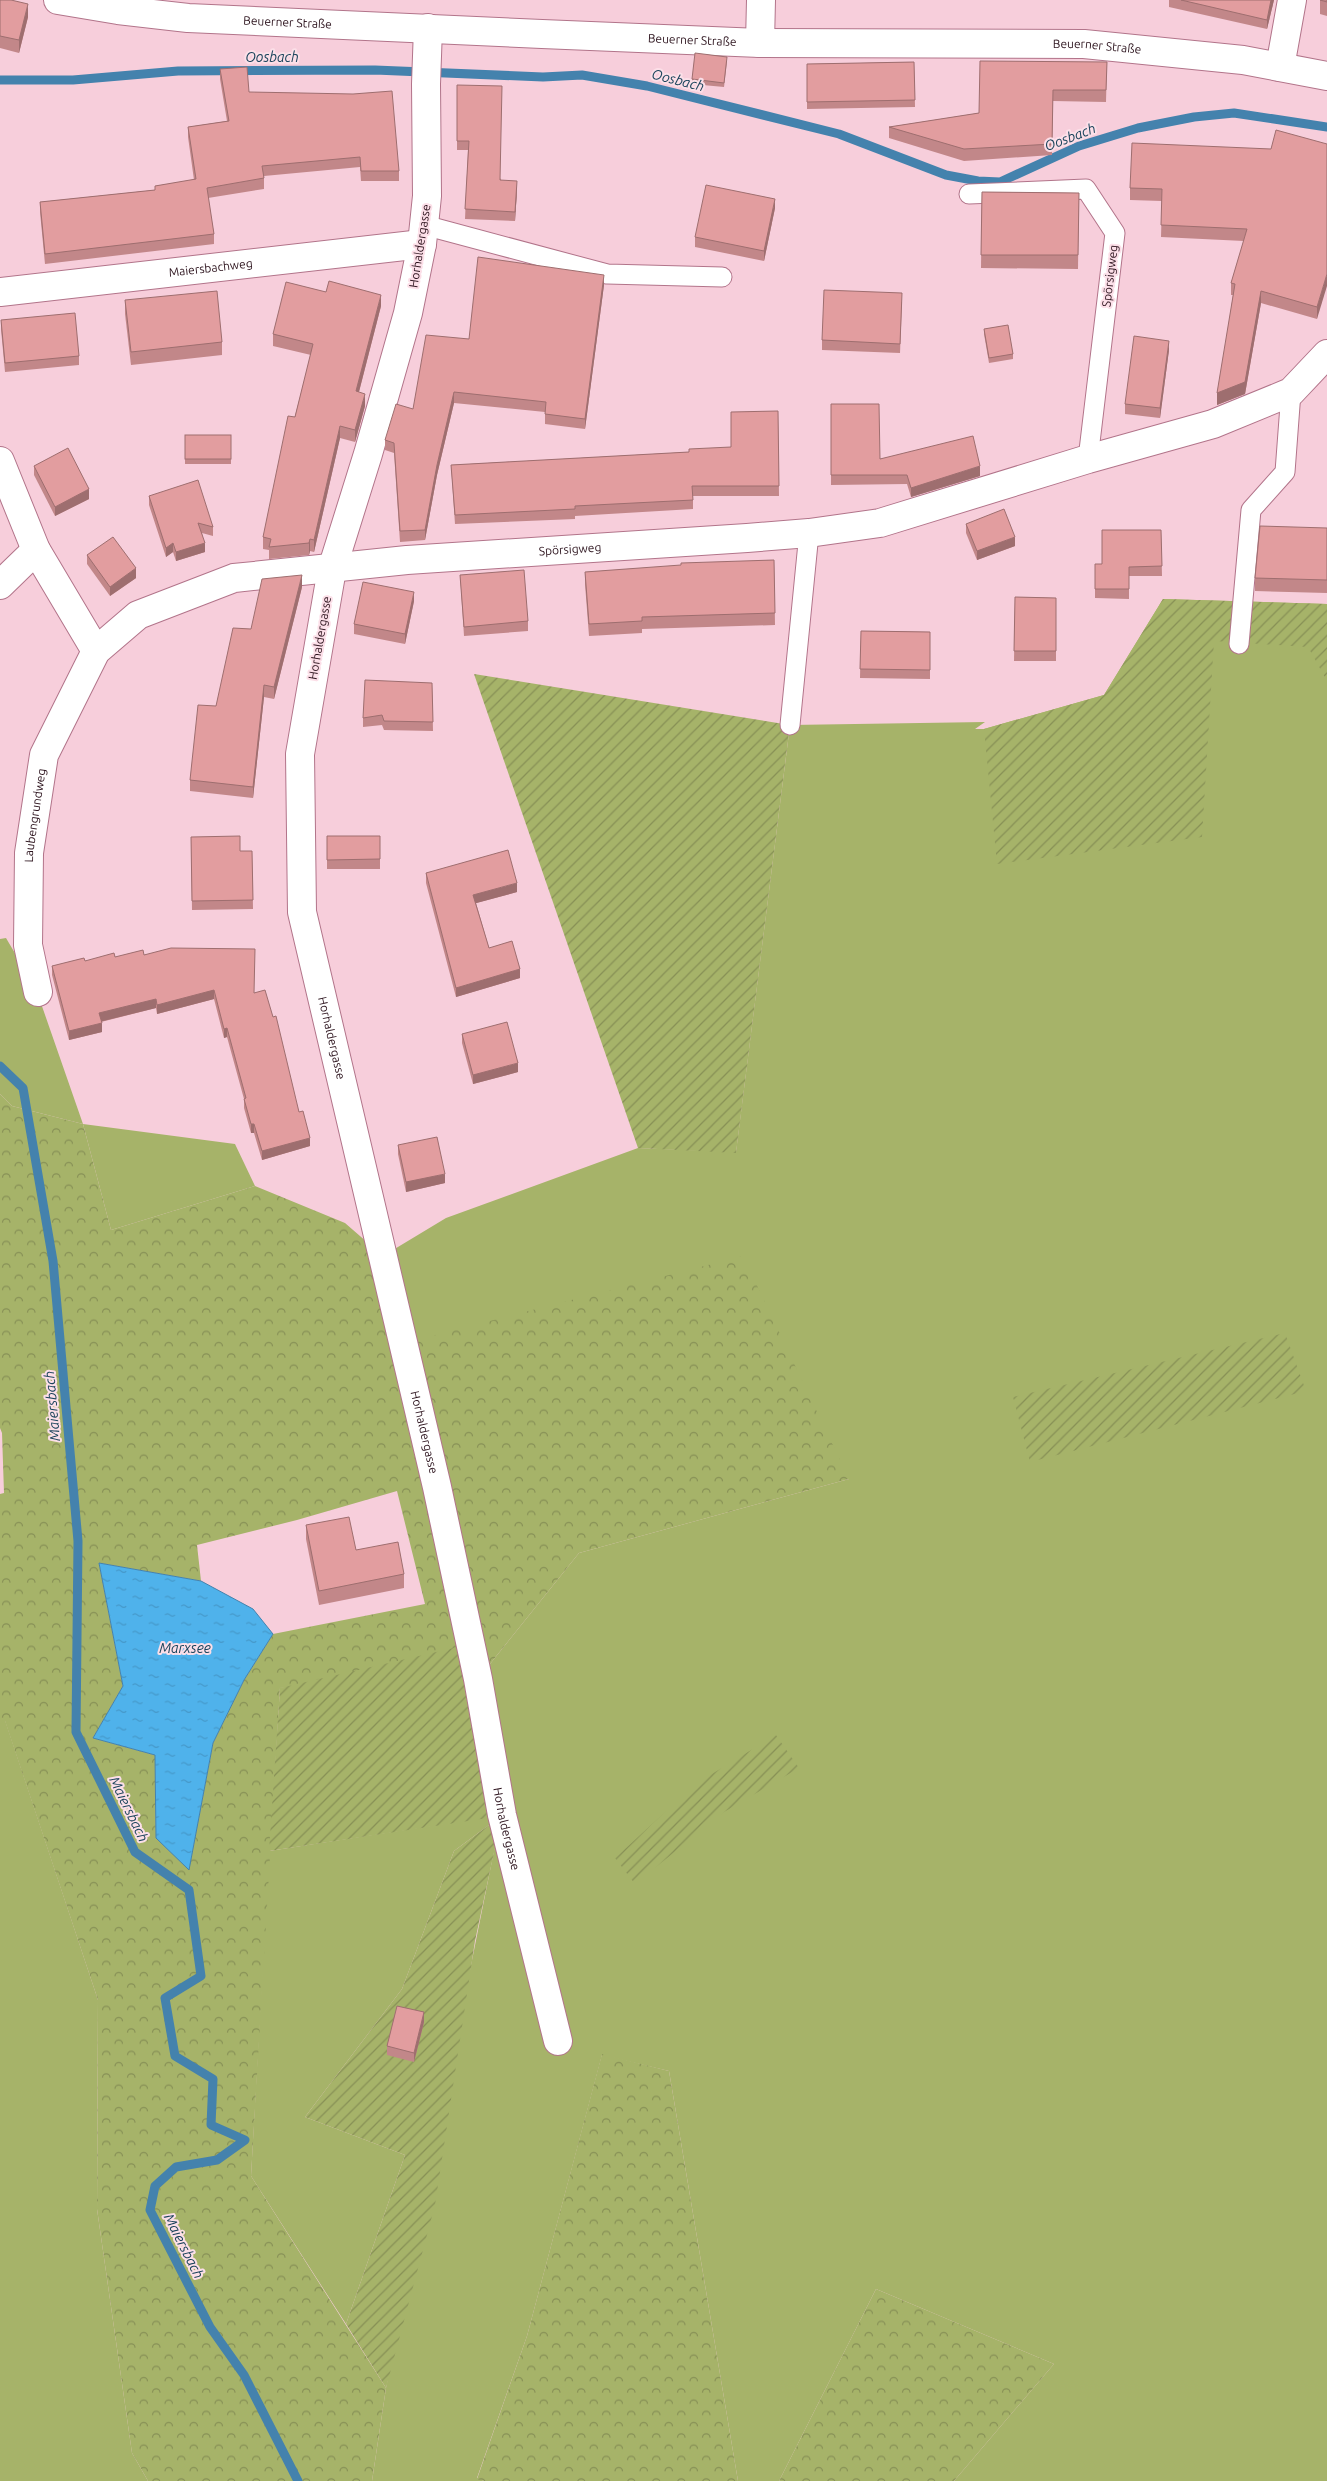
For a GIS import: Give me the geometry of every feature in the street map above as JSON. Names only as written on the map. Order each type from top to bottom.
[{"type":"street","name":"Beuerner Straße","points":[[58,0],[188,18],[427,39],[1084,44],[1243,60],[1327,76]]},
{"type":"street","points":[[760,0],[760,43]]},
{"type":"street","points":[[1280,67],[1292,0]]},
{"type":"street","name":"Horhaldergasse","points":[[427,39],[427,196],[423,235],[408,313],[368,454],[332,569],[300,754],[302,912],[437,1487],[478,1680],[502,1815],[558,2041]]},
{"type":"street","name":"Maiersbachweg","points":[[0,292],[423,235]]},
{"type":"street","name":"Spörsigweg","points":[[332,569],[407,560],[809,533],[880,523],[1088,459],[1213,424],[1290,392],[1327,354]]},
{"type":"street","points":[[0,462],[36,550],[96,651]]},
{"type":"street","points":[[0,585],[36,550]]},
{"type":"street","name":"Laubengrundweg","points":[[38,992],[28,945],[29,853],[44,755],[96,651],[138,615],[234,578],[332,569]]},
{"type":"lane","name":"Spörsigweg","points":[[969,194],[1086,189],[1115,233],[1088,459]]},
{"type":"lane","points":[[423,235],[607,274],[722,277]]},
{"type":"lane","points":[[1239,644],[1251,510],[1285,472],[1290,392]]},
{"type":"lane","points":[[790,724],[809,533]]},
{"type":"green space","points":[[1163,599],[1327,604],[1327,2481],[954,2481],[1054,2364],[876,2289],[779,2481],[738,2481],[669,2071],[602,2055],[527,2336],[477,2478],[484,2481],[372,2481],[386,2388],[501,1816],[454,1851],[402,1989],[305,2117],[405,2155],[346,2324],[251,2176],[269,1851],[501,1815],[478,1679],[579,1553],[849,1479],[412,1341],[383,1256],[446,1218],[638,1148],[736,1152],[790,725],[985,722],[975,729],[984,729],[1104,695]]},
{"type":"green space","points":[[1163,599],[1327,604],[1327,681],[1308,647],[1214,641],[1202,837],[997,864],[984,729],[1104,695]]},
{"type":"green space","points":[[474,674],[790,725],[736,1153],[638,1148]]},
{"type":"green space","points":[[6,938],[36,989],[83,1124],[12,1106],[0,1094],[0,939]]},
{"type":"green space","points":[[0,1094],[12,1106],[83,1124],[111,1230],[255,1186],[345,1223],[383,1256],[412,1341],[743,1256],[849,1479],[579,1553],[478,1679],[280,1688],[251,2176],[386,2388],[372,2481],[148,2481],[132,2453],[97,2209],[98,2000],[5,1721],[0,1721],[0,1494],[4,1493],[2,1433],[0,1428]],"holes":[[[397,1491],[425,1604],[273,1634],[244,1680],[213,1743],[189,1869],[156,1838],[155,1755],[93,1738],[123,1686],[99,1563],[201,1581],[197,1545],[297,1520]]]},
{"type":"green space","points":[[83,1124],[235,1144],[255,1186],[111,1230]]},
{"type":"green space","points":[[1285,1333],[1306,1391],[1030,1462],[1013,1397]]},
{"type":"green space","points":[[471,1644],[502,1815],[475,1941],[435,2205],[386,2388],[346,2324],[405,2155],[305,2117],[402,1989],[454,1851],[501,1816],[269,1851],[280,1688]]},
{"type":"green space","points":[[5,1720],[98,2000],[97,2209],[132,2453],[148,2481],[0,2481],[0,1721]]},
{"type":"green space","points":[[776,1735],[799,1768],[724,1812],[635,1884],[615,1858],[697,1783]]},
{"type":"green space","points":[[602,2054],[669,2071],[738,2481],[484,2481],[477,2479],[527,2336]]},
{"type":"green space","points":[[876,2289],[1054,2364],[954,2481],[779,2481]]},
{"type":"water","name":"Marxsee","points":[[99,1563],[201,1581],[253,1609],[273,1634],[244,1680],[213,1743],[189,1870],[156,1838],[155,1755],[93,1738],[123,1686]]},
{"type":"building","points":[[0,0],[11,0],[28,4],[19,40],[0,36]]},
{"type":"building","points":[[1181,0],[1271,0],[1267,20]]},
{"type":"building","points":[[695,53],[727,57],[724,83],[692,79]]},
{"type":"building","points":[[980,61],[1107,62],[1106,90],[1053,90],[1052,144],[964,149],[889,127],[979,113]]},
{"type":"building","points":[[914,62],[915,100],[807,102],[807,64]]},
{"type":"building","points":[[247,67],[249,92],[353,94],[392,91],[399,171],[361,171],[360,157],[262,166],[264,178],[207,188],[214,234],[45,254],[40,202],[155,190],[155,186],[196,179],[188,127],[229,121],[220,69]]},
{"type":"building","points":[[457,85],[502,86],[500,180],[517,181],[515,212],[465,209],[469,141],[457,141]]},
{"type":"building","points":[[1276,130],[1327,144],[1327,274],[1317,307],[1261,291],[1245,382],[1217,393],[1235,284],[1231,283],[1247,229],[1161,225],[1162,189],[1130,188],[1132,143],[1271,149]]},
{"type":"building","points":[[706,185],[775,199],[764,251],[695,237]]},
{"type":"building","points":[[982,192],[1079,193],[1078,255],[981,255]]},
{"type":"building","points":[[478,257],[604,275],[585,419],[545,414],[546,402],[454,392],[437,465],[425,530],[400,531],[394,443],[385,440],[396,404],[413,409],[426,335],[469,339]]},
{"type":"building","points":[[329,281],[381,295],[356,391],[365,394],[355,430],[340,426],[314,540],[310,539],[309,543],[269,547],[271,539],[263,537],[288,416],[295,417],[313,344],[273,334],[286,282],[326,292]]},
{"type":"building","points":[[824,290],[902,293],[900,344],[822,340]]},
{"type":"building","points":[[217,291],[222,342],[131,352],[125,300]]},
{"type":"building","points":[[75,313],[79,356],[5,363],[1,320]]},
{"type":"building","points":[[1008,325],[1013,354],[989,358],[984,329]]},
{"type":"building","points":[[1134,336],[1169,341],[1160,408],[1125,404]]},
{"type":"building","points":[[831,404],[879,404],[880,459],[973,436],[980,466],[911,488],[907,475],[831,475]]},
{"type":"building","points":[[778,411],[779,486],[692,486],[693,500],[575,506],[575,509],[455,515],[451,465],[689,452],[689,449],[731,447],[731,412]]},
{"type":"building","points":[[185,435],[231,435],[231,459],[185,459]]},
{"type":"building","points":[[68,448],[89,489],[55,507],[34,466]]},
{"type":"building","points":[[198,480],[213,527],[198,523],[205,543],[176,552],[173,543],[166,548],[149,496]]},
{"type":"building","points":[[1004,509],[1015,537],[977,551],[966,524]]},
{"type":"building","points":[[1260,526],[1327,528],[1327,580],[1255,578]]},
{"type":"building","points":[[1102,530],[1161,530],[1162,566],[1129,567],[1129,589],[1095,589],[1095,564],[1102,564]]},
{"type":"building","points":[[113,537],[136,568],[110,587],[87,555]]},
{"type":"building","points":[[774,560],[775,613],[642,617],[642,621],[589,624],[585,572],[681,565],[681,563]]},
{"type":"building","points":[[524,570],[528,621],[464,627],[460,575]]},
{"type":"building","points":[[302,575],[274,687],[264,685],[253,787],[190,780],[198,705],[216,706],[233,628],[251,629],[262,579]]},
{"type":"building","points":[[363,582],[414,592],[405,634],[354,624]]},
{"type":"building","points":[[1015,597],[1056,598],[1056,651],[1014,651]]},
{"type":"building","points":[[861,631],[930,632],[930,670],[860,669]]},
{"type":"building","points":[[365,680],[432,683],[433,722],[384,721],[382,715],[363,718]]},
{"type":"building","points":[[240,836],[240,851],[252,851],[253,900],[192,901],[191,837]]},
{"type":"building","points":[[327,836],[380,836],[380,859],[327,860]]},
{"type":"building","points":[[508,850],[517,883],[473,895],[489,948],[512,941],[520,969],[456,988],[426,873]]},
{"type":"building","points":[[171,948],[255,949],[254,993],[265,990],[273,1017],[276,1016],[299,1112],[303,1111],[310,1138],[262,1151],[254,1124],[251,1124],[227,1028],[224,1029],[214,990],[157,1005],[156,999],[99,1013],[102,1023],[69,1031],[52,966],[84,958],[85,961],[114,953],[115,957],[143,950],[144,955]]},
{"type":"building","points":[[507,1022],[518,1063],[473,1075],[462,1034]]},
{"type":"building","points":[[437,1137],[445,1174],[406,1182],[398,1145]]},
{"type":"building","points":[[349,1517],[356,1550],[398,1542],[404,1574],[319,1591],[306,1525]]},
{"type":"building","points":[[397,2006],[424,2012],[414,2053],[387,2046]]},
{"type":"waterway","name":"Oosbach","points":[[0,80],[73,80],[178,71],[375,70],[543,77],[582,75],[647,86],[839,134],[946,175],[978,181],[1000,182],[1079,146],[1138,128],[1194,117],[1234,113],[1327,127]]},
{"type":"waterway","name":"Maiersbach","points":[[0,1066],[23,1088],[53,1261],[78,1541],[76,1732],[135,1852],[189,1890],[201,1976],[165,1998],[175,2056],[213,2079],[211,2125],[245,2140],[217,2160],[176,2167],[155,2186],[150,2210],[210,2327],[244,2375],[298,2481]]}]
